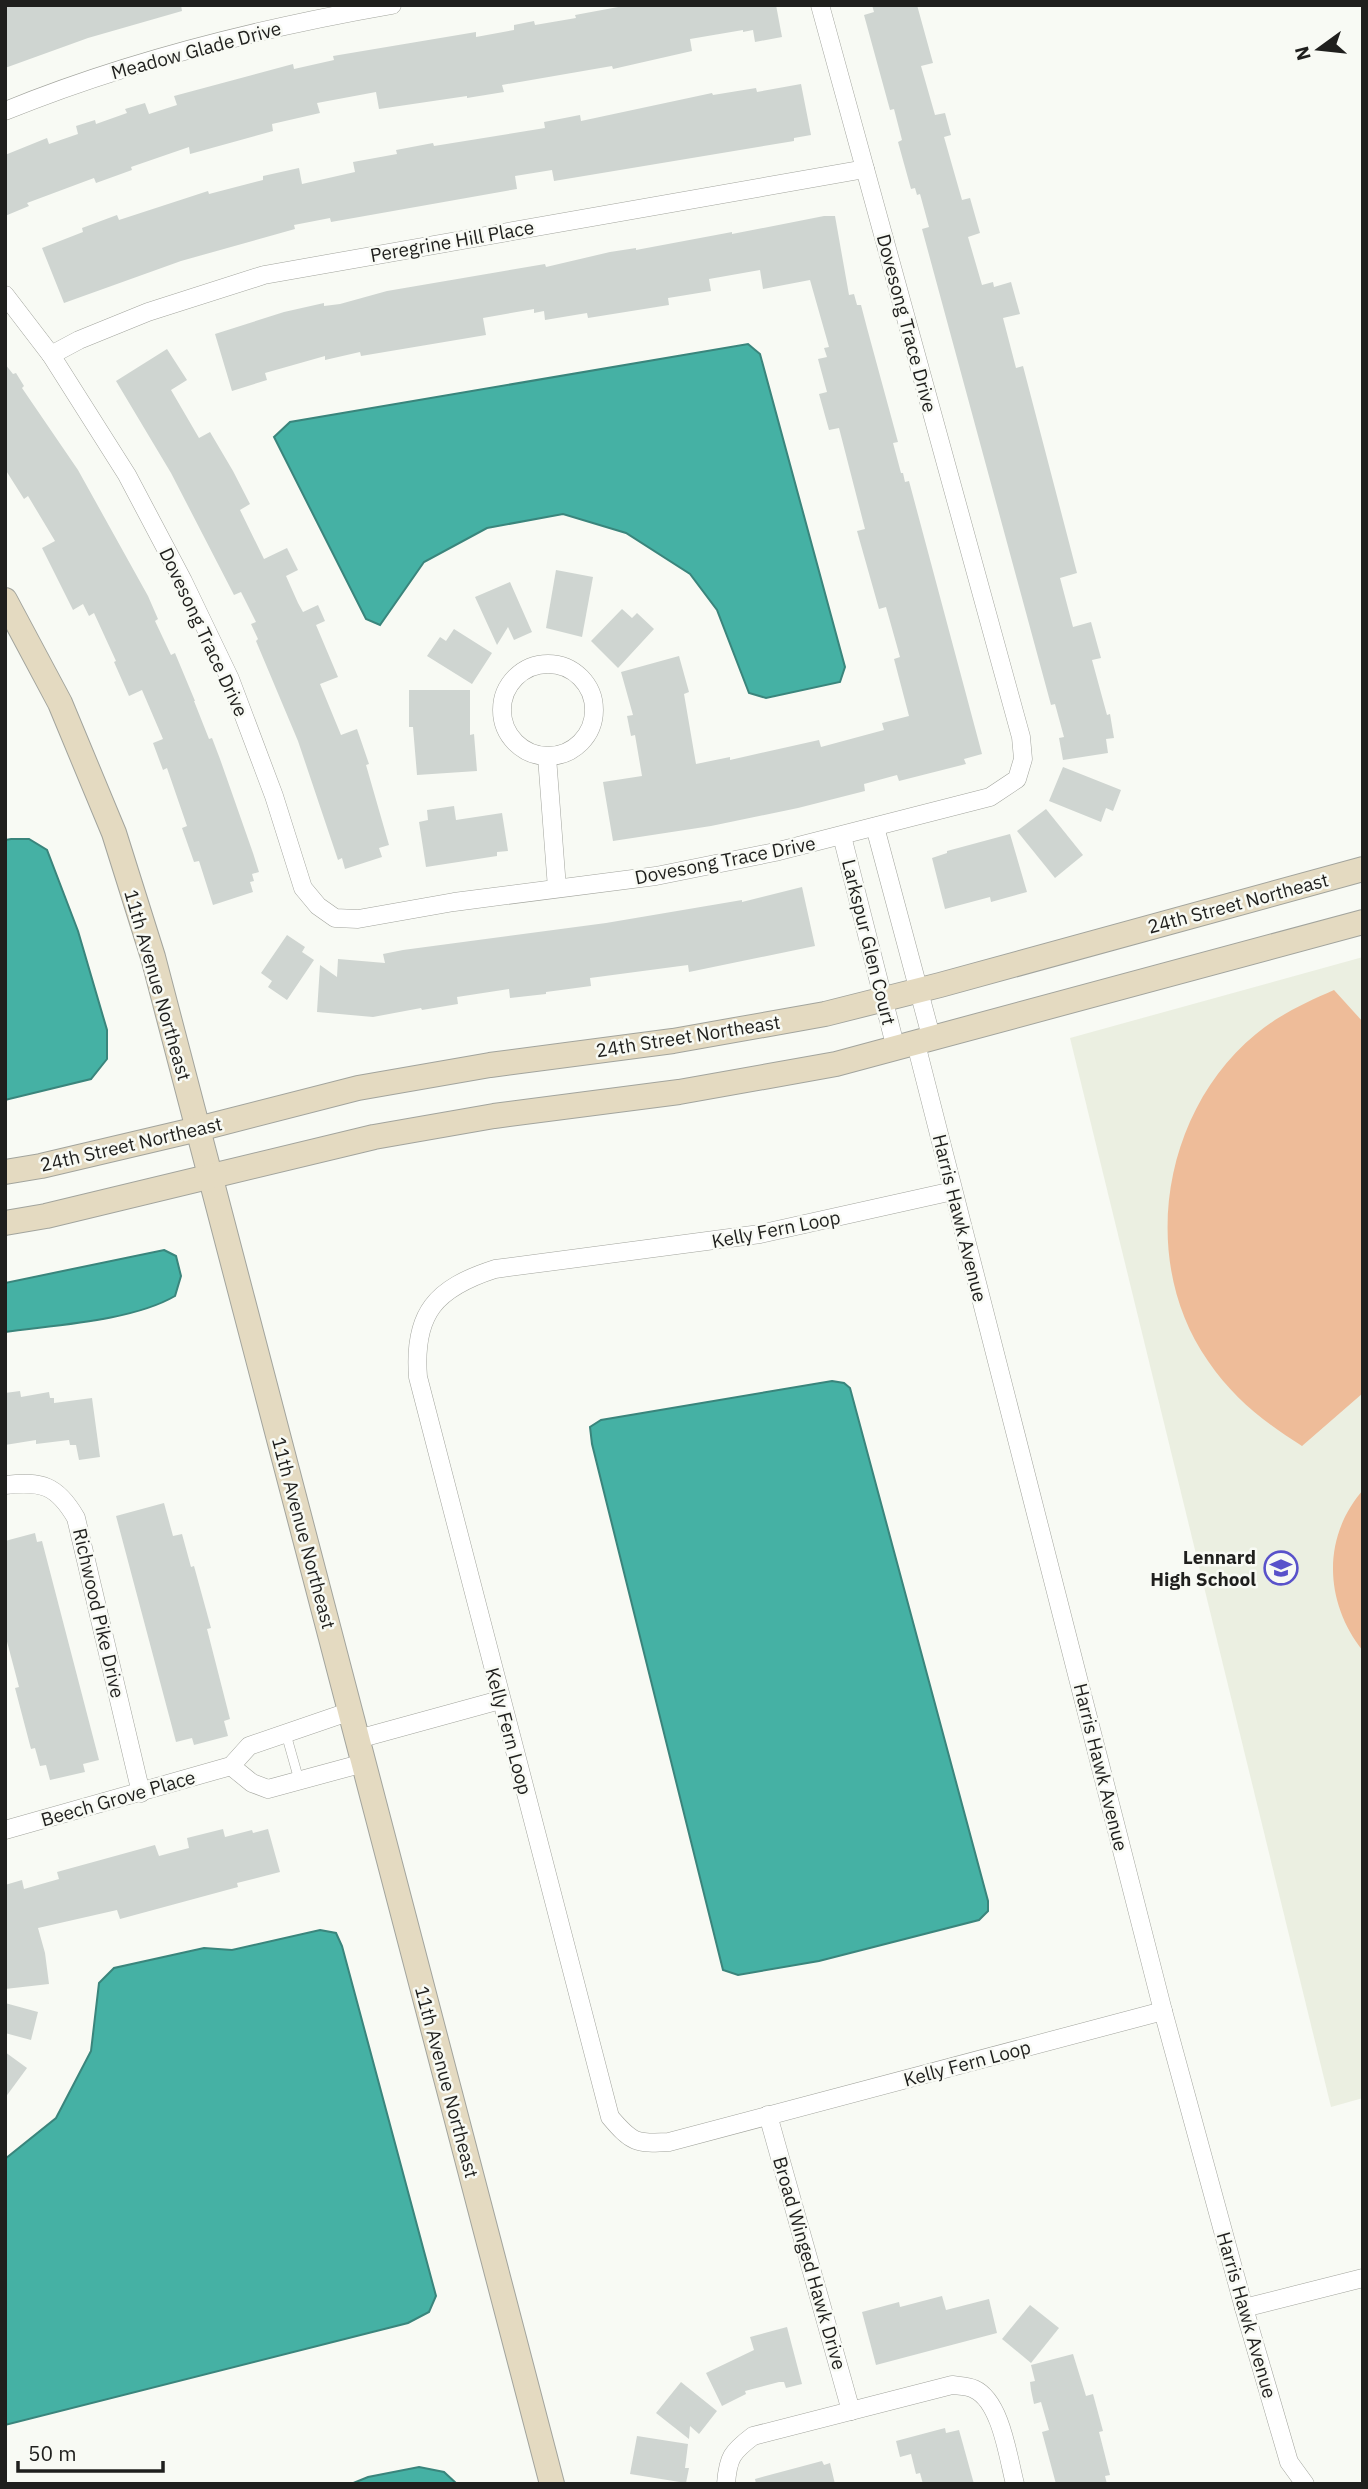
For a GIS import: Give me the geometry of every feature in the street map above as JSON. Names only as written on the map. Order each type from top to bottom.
[{"type":"street","name":"Meadow Glade Drive","points":[[5,111],[61,88],[205,44],[304,21],[392,5]]},
{"type":"street","name":"Dovesong Trace Drive","points":[[5,295],[51,355],[127,475],[230,678],[274,796],[303,888],[318,906],[335,918],[358,919],[557,888],[656,876],[775,852],[990,797],[1017,779],[1023,759],[1021,737],[820,5]]},
{"type":"street","name":"Peregrine Hill Place","points":[[51,355],[79,340],[148,312],[264,275],[865,169]]},
{"type":"street","name":"11th Avenue Northeast","points":[[5,600],[60,703],[114,833],[153,957],[552,2484]]},
{"type":"street","points":[[543,663],[558,664],[572,670],[584,680],[592,693],[595,708],[593,724],[586,738],[576,748],[562,755],[547,757],[525,750],[508,734],[502,720],[506,689],[515,677],[528,668],[543,663]]},
{"type":"street","points":[[547,757],[557,888]]},
{"type":"street","name":"Larkspur Glen Court","points":[[875,827],[918,990],[915,1044]]},
{"type":"street","name":"Larkspur Glen Court","points":[[842,836],[883,999],[915,1044]]},
{"type":"street","name":"24th Street Northeast","points":[[5,1172],[198,1129],[358,1088],[490,1065],[673,1041],[825,1014],[1363,869]]},
{"type":"street","points":[[5,1223],[46,1216],[374,1137],[494,1116],[679,1092],[836,1065],[1363,922]]},
{"type":"street","name":"Harris Hawk Avenue","points":[[915,1044],[1163,2011],[1289,2462],[1305,2484]]},
{"type":"street","name":"Kelly Fern Loop","points":[[953,1191],[760,1234],[495,1269],[451,1287],[432,1306],[420,1332],[416,1355],[418,1377],[500,1700],[610,2117],[624,2134],[641,2144],[668,2142],[1163,2011]]},
{"type":"street","name":"Richwood Pike Drive","points":[[5,1485],[35,1483],[48,1487],[67,1503],[76,1518],[141,1793]]},
{"type":"street","points":[[358,1739],[500,1700]]},
{"type":"street","name":"Beech Grove Place","points":[[5,1830],[231,1766],[249,1746],[351,1711]]},
{"type":"street","points":[[231,1766],[252,1783],[268,1789],[364,1763]]},
{"type":"street","name":"Broad Winged Hawk Drive","points":[[768,2115],[816,2277],[851,2411]]},
{"type":"street","points":[[1244,2308],[1363,2278]]},
{"type":"street","points":[[726,2484],[728,2462],[736,2449],[753,2436],[952,2385],[974,2388],[989,2402],[998,2418],[1015,2484]]},
{"type":"lane","points":[[286,1734],[299,1780]]},
{"type":"shaded area","name":"Lennard High School","points":[[1363,957],[1363,2098],[1331,2107],[1070,1038]]},
{"type":"shaded area","points":[[1334,990],[1363,1022],[1363,1393],[1302,1446],[1262,1419],[1228,1387],[1208,1361],[1186,1321],[1173,1279],[1168,1234],[1170,1189],[1181,1145],[1199,1104],[1224,1066],[1256,1034],[1275,1020]]},
{"type":"shaded area","points":[[1363,1490],[1363,1651],[1341,1612],[1333,1570],[1340,1528]]},
{"type":"water","points":[[748,344],[760,354],[845,667],[840,682],[766,698],[749,693],[717,610],[690,574],[626,533],[563,514],[487,528],[424,562],[380,625],[366,619],[274,437],[290,422]]},
{"type":"water","points":[[29,839],[47,850],[78,931],[107,1030],[107,1059],[91,1079],[5,1100],[5,840]]},
{"type":"water","points":[[164,1250],[176,1256],[181,1276],[175,1296],[115,1317],[5,1332],[5,1283]]},
{"type":"water","points":[[832,1381],[844,1383],[850,1388],[988,1901],[988,1911],[979,1920],[819,1961],[738,1975],[723,1970],[592,1444],[590,1427],[601,1420]]},
{"type":"water","points":[[320,1930],[336,1933],[342,1946],[436,2296],[429,2312],[408,2323],[5,2425],[5,2159],[56,2118],[91,2051],[99,1983],[114,1968],[204,1948],[232,1950]]},
{"type":"water","points":[[419,2467],[444,2472],[457,2484],[351,2484],[368,2477]]},
{"type":"building","points":[[5,5],[181,5],[182,11],[88,38],[5,68]]},
{"type":"building","points":[[629,5],[776,5],[782,37],[755,42],[753,30],[743,30],[690,39],[692,51],[613,69],[612,66],[502,85],[504,92],[467,98],[379,109],[376,92],[317,103],[320,113],[272,124],[273,131],[190,154],[189,147],[131,167],[132,170],[96,183],[94,178],[27,203],[29,206],[5,216],[5,155],[47,138],[49,144],[78,134],[76,126],[95,120],[96,124],[127,113],[125,109],[145,103],[149,114],[177,105],[174,96],[293,64],[294,69],[334,60],[333,56],[476,32],[476,37],[514,30],[514,25],[534,21],[535,25],[576,18],[575,15]]},
{"type":"building","points":[[872,5],[917,5],[933,63],[921,66],[935,115],[945,113],[951,135],[944,137],[962,200],[970,198],[980,233],[968,237],[982,285],[993,282],[994,287],[1011,282],[1020,314],[1003,318],[1016,368],[1023,366],[1077,573],[1060,578],[1073,627],[1091,622],[1101,658],[1092,660],[1107,715],[1110,714],[1114,738],[1106,739],[1108,753],[1063,760],[1059,738],[1064,737],[1055,704],[1051,705],[922,229],[929,227],[920,194],[917,195],[915,188],[911,189],[898,142],[902,140],[894,109],[890,110],[864,15],[874,12]]},
{"type":"building","points":[[801,84],[811,135],[794,138],[794,141],[554,181],[552,170],[515,176],[517,189],[331,222],[330,218],[294,225],[295,229],[181,261],[64,303],[42,248],[83,232],[82,228],[117,215],[119,220],[208,191],[209,194],[263,180],[263,176],[299,168],[302,184],[355,172],[353,162],[397,154],[396,150],[545,128],[544,122],[580,115],[581,121],[712,93],[713,95],[756,88],[757,92]]},
{"type":"building","points":[[835,216],[849,295],[854,294],[857,305],[861,305],[898,442],[893,443],[901,473],[905,482],[909,481],[982,754],[964,759],[966,764],[899,781],[897,775],[864,784],[865,791],[798,808],[711,826],[613,841],[603,782],[642,776],[635,735],[631,736],[627,716],[633,715],[621,672],[679,656],[689,692],[684,694],[696,764],[730,757],[730,760],[819,740],[821,747],[884,730],[882,723],[909,716],[894,659],[900,657],[886,607],[879,609],[857,531],[865,529],[839,428],[829,430],[819,394],[827,392],[818,359],[827,357],[824,348],[829,347],[810,280],[763,289],[760,270],[709,279],[711,291],[668,298],[669,305],[588,318],[587,313],[545,320],[544,311],[534,313],[534,309],[483,318],[486,335],[361,356],[360,352],[325,360],[325,356],[265,373],[267,380],[232,391],[215,334],[284,312],[324,303],[324,306],[340,304],[387,291],[545,264],[546,267],[610,252],[732,234]]},
{"type":"building","points":[[167,349],[187,380],[171,390],[199,438],[210,432],[233,471],[250,504],[240,510],[264,559],[287,548],[298,570],[286,576],[298,603],[303,612],[318,605],[325,621],[316,625],[338,677],[320,684],[341,735],[357,729],[369,764],[366,765],[389,845],[379,848],[382,857],[345,869],[342,858],[338,860],[298,741],[256,641],[258,639],[251,624],[256,622],[241,592],[234,595],[171,473],[116,381]]},
{"type":"building","points":[[5,364],[13,374],[16,373],[24,386],[22,388],[78,470],[148,596],[158,619],[155,621],[171,655],[175,653],[209,739],[212,738],[253,853],[259,872],[252,874],[254,881],[250,882],[253,892],[213,905],[199,861],[194,862],[182,828],[187,826],[167,768],[163,770],[153,743],[163,739],[142,690],[129,696],[94,613],[89,616],[83,604],[73,610],[42,548],[55,541],[28,496],[24,499],[5,469]]},
{"type":"building","points":[[556,570],[593,577],[582,637],[546,628]]},
{"type":"building","points":[[510,582],[532,632],[514,640],[508,627],[497,645],[475,597]]},
{"type":"building","points":[[622,609],[632,618],[637,613],[654,629],[618,668],[591,641]]},
{"type":"building","points":[[454,629],[492,653],[472,684],[427,656],[440,637],[446,641]]},
{"type":"building","points":[[409,690],[470,690],[470,735],[474,734],[477,771],[417,775],[413,727],[409,727]]},
{"type":"building","points":[[1063,767],[1121,790],[1113,811],[1106,808],[1101,822],[1049,801]]},
{"type":"building","points":[[454,806],[456,820],[502,813],[508,851],[497,852],[497,856],[426,867],[419,822],[428,820],[427,810]]},
{"type":"building","points":[[1046,809],[1083,855],[1055,878],[1017,831]]},
{"type":"building","points":[[1010,834],[1027,892],[991,902],[990,897],[945,909],[932,858],[947,851]]},
{"type":"building","points":[[802,887],[815,946],[689,972],[688,965],[590,978],[591,986],[546,994],[510,998],[509,989],[457,997],[458,1004],[373,1017],[317,1012],[320,965],[337,977],[338,959],[385,963],[383,954],[403,950],[742,902]]},
{"type":"building","points":[[287,935],[305,947],[302,952],[314,960],[287,1000],[268,987],[272,981],[261,973]]},
{"type":"building","points":[[20,1391],[21,1397],[49,1392],[54,1403],[92,1398],[100,1457],[79,1460],[76,1445],[70,1445],[69,1440],[36,1444],[36,1440],[5,1445],[5,1393]]},
{"type":"building","points":[[164,1503],[173,1536],[182,1534],[191,1567],[194,1566],[211,1628],[207,1629],[230,1719],[224,1721],[228,1736],[194,1745],[192,1738],[176,1742],[116,1516]]},
{"type":"building","points":[[35,1533],[37,1542],[42,1541],[99,1760],[83,1764],[85,1772],[50,1780],[46,1765],[40,1766],[35,1748],[31,1749],[15,1688],[19,1687],[5,1634],[5,1541]]},
{"type":"building","points":[[223,1829],[225,1837],[268,1829],[280,1872],[237,1883],[238,1887],[120,1919],[117,1910],[38,1928],[49,1984],[5,1989],[5,1885],[22,1880],[24,1889],[59,1879],[57,1872],[155,1845],[159,1856],[189,1848],[187,1838]]},
{"type":"building","points":[[5,2003],[38,2012],[31,2040],[5,2033]]},
{"type":"building","points":[[5,2052],[27,2068],[5,2098]]},
{"type":"building","points":[[942,2296],[946,2310],[989,2299],[997,2333],[876,2365],[862,2312],[899,2302],[900,2307]]},
{"type":"building","points":[[1030,2305],[1059,2328],[1031,2363],[1002,2339]]},
{"type":"building","points":[[787,2327],[802,2384],[786,2388],[784,2382],[779,2382],[745,2391],[746,2394],[722,2406],[706,2373],[754,2350],[750,2337]]},
{"type":"building","points":[[1073,2354],[1086,2396],[1093,2394],[1103,2431],[1099,2432],[1110,2475],[1105,2476],[1107,2484],[1056,2484],[1042,2432],[1049,2430],[1041,2402],[1034,2404],[1030,2382],[1035,2381],[1031,2365]]},
{"type":"building","points":[[681,2382],[717,2411],[699,2434],[690,2426],[689,2439],[656,2413]]},
{"type":"building","points":[[945,2428],[946,2433],[959,2430],[974,2484],[923,2484],[920,2473],[916,2474],[911,2454],[900,2457],[896,2441]]},
{"type":"building","points":[[637,2436],[688,2444],[685,2468],[689,2468],[686,2483],[630,2474]]},
{"type":"building","points":[[822,2461],[824,2465],[830,2463],[835,2484],[756,2484],[755,2479]]},
{"type":"place","name":"Lennard High School","points":[[1281,1568]]}]
